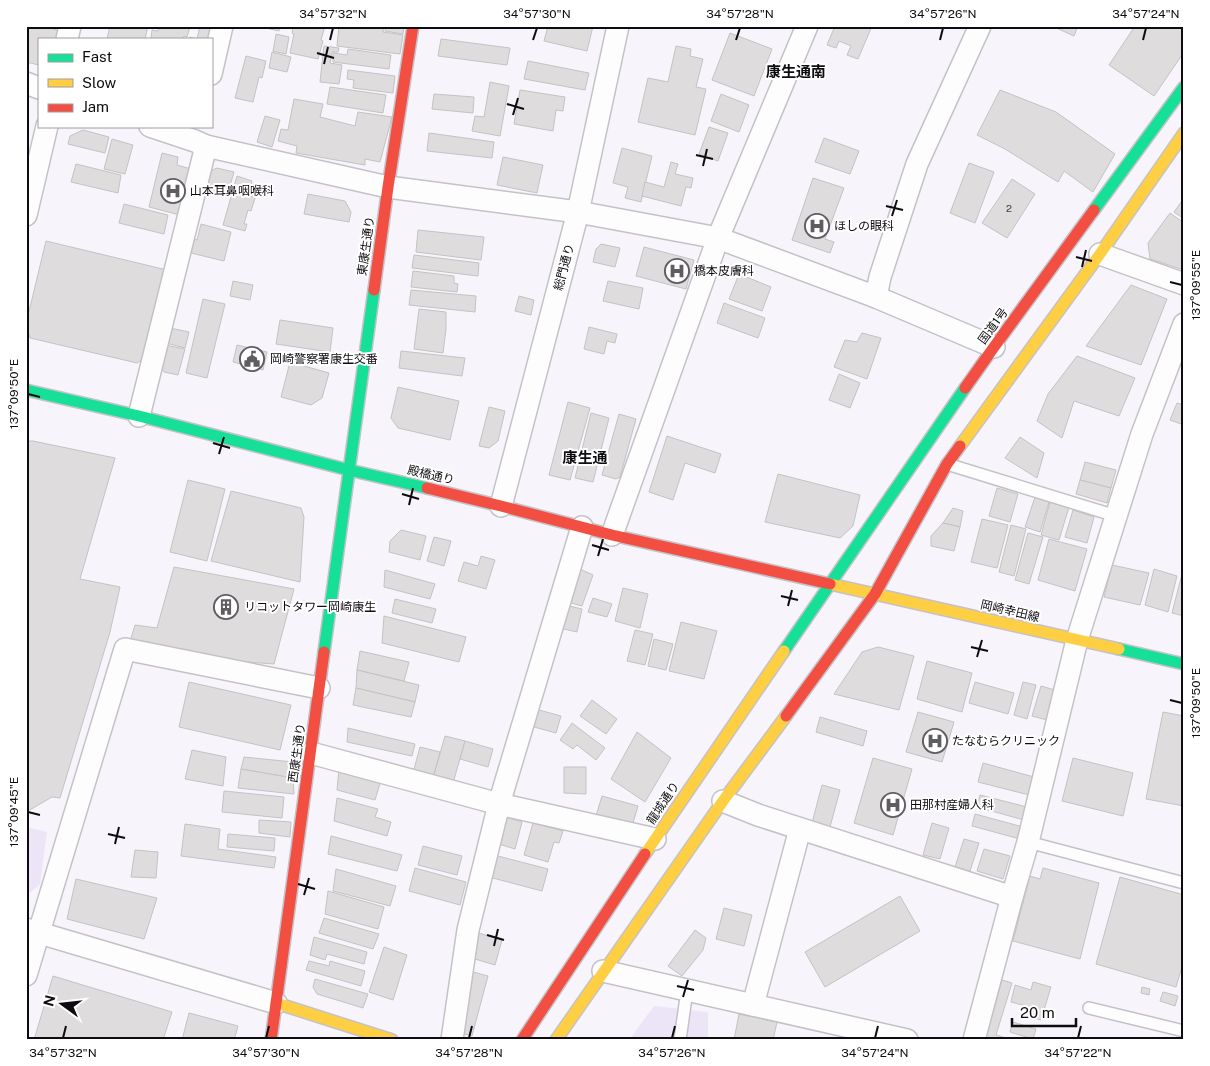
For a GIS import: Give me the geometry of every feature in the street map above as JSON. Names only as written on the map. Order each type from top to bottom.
[{"type":"main road","name":"東康生通り","points":[[349,470],[388,187],[413,26]]},
{"type":"main road","name":"国道1号","points":[[830,584],[994,347],[1184,87]]},
{"type":"main road","points":[[556,1040],[723,801],[875,594],[947,464],[1100,254],[1184,133]]},
{"type":"main road","name":"殿橋通り","points":[[26,390],[139,416],[612,535],[830,584]]},
{"type":"main road","name":"西康生通り","points":[[271,1040],[349,470]]},
{"type":"main road","name":"岡崎幸田線","points":[[830,584],[1184,664]]},
{"type":"main road","name":"龍城通り","points":[[522,1040],[655,839],[830,584]]},
{"type":"main road","points":[[276,1003],[392,1040]]},
{"type":"street","points":[[212,70],[222,26]]},
{"type":"street","name":"総門通り","points":[[501,506],[578,212],[618,26]]},
{"type":"street","points":[[612,535],[718,238],[807,26]]},
{"type":"street","points":[[876,297],[880,277],[917,164],[980,26]]},
{"type":"street","points":[[26,83],[38,88]]},
{"type":"street","points":[[26,215],[47,128]]},
{"type":"street","points":[[158,128],[388,187],[578,212],[718,238],[876,297],[994,347]]},
{"type":"street","points":[[139,416],[200,138]]},
{"type":"street","points":[[1100,254],[1184,284]]},
{"type":"street","points":[[974,1040],[1028,842],[1077,640],[1142,434],[1184,324]]},
{"type":"street","points":[[452,1040],[468,930],[499,804],[582,527]]},
{"type":"street","points":[[26,975],[33,931],[126,649],[319,688]]},
{"type":"street","points":[[310,753],[499,804],[655,839]]},
{"type":"street","points":[[723,801],[800,829],[1012,897]]},
{"type":"street","points":[[753,1005],[800,829]]},
{"type":"street","points":[[33,931],[276,1003]]},
{"type":"street","points":[[603,971],[907,1040]]},
{"type":"lane","points":[[947,464],[1116,516]]},
{"type":"lane","points":[[1028,842],[1184,883]]},
{"type":"lane","points":[[680,1040],[687,990]]},
{"type":"lane","points":[[1089,1008],[1184,1030]]},
{"type":"shaded area","points":[[26,827],[47,832],[40,884],[26,896]]},
{"type":"shaded area","points":[[654,1006],[708,1012],[708,1040],[629,1040]]},
{"type":"building","points":[[28,26],[42,26],[61,31],[59,38],[38,38],[38,65],[26,62]]},
{"type":"building","points":[[110,26],[148,26],[145,38],[107,38]]},
{"type":"building","points":[[159,26],[175,28],[175,26],[194,26],[194,28],[190,27],[187,37],[184,36],[183,38],[151,38],[152,30],[158,31]]},
{"type":"building","points":[[200,26],[218,26],[212,38],[197,38]]},
{"type":"building","points":[[257,26],[280,26],[279,31]]},
{"type":"building","points":[[293,26],[325,26],[318,59],[290,53],[294,34],[292,33]]},
{"type":"building","points":[[339,26],[384,26],[383,32],[403,35],[400,54],[337,46]]},
{"type":"building","points":[[386,26],[404,26],[403,34],[385,31]]},
{"type":"building","points":[[548,26],[593,26],[587,51],[544,41]]},
{"type":"building","points":[[835,26],[872,26],[858,59],[847,55],[851,46],[839,41],[836,48],[827,45]]},
{"type":"building","points":[[1052,26],[1078,26],[1074,36]]},
{"type":"building","points":[[1135,26],[1180,26],[1184,29],[1184,52],[1154,96],[1109,65]]},
{"type":"building","points":[[730,33],[772,49],[754,96],[712,80]]},
{"type":"building","points":[[276,34],[289,37],[286,54],[273,51]]},
{"type":"building","points":[[441,39],[510,48],[507,65],[438,56]]},
{"type":"building","points":[[324,46],[339,48],[338,52],[332,52],[330,63],[342,65],[339,84],[320,82]]},
{"type":"building","points":[[676,46],[691,49],[690,56],[703,59],[696,87],[706,89],[695,135],[638,122],[648,78],[668,82]]},
{"type":"building","points":[[348,49],[391,55],[389,69],[333,62],[333,53],[347,55]]},
{"type":"building","points":[[272,52],[291,57],[287,72],[269,68]]},
{"type":"building","points":[[246,56],[266,61],[262,78],[259,77],[253,102],[235,98]]},
{"type":"building","points":[[528,61],[589,73],[585,90],[524,79]]},
{"type":"building","points":[[348,70],[395,76],[393,93],[353,88],[354,80],[347,79]]},
{"type":"building","points":[[490,82],[509,86],[500,136],[472,131],[475,116],[484,117]]},
{"type":"building","points":[[330,87],[386,95],[383,113],[327,104]]},
{"type":"building","points":[[520,90],[565,97],[563,111],[556,110],[553,131],[514,124]]},
{"type":"building","points":[[1000,90],[1056,112],[1115,154],[1093,192],[1064,171],[1058,182],[1005,149],[977,135]]},
{"type":"building","points":[[434,94],[474,97],[473,113],[432,109]]},
{"type":"building","points":[[721,94],[749,105],[739,132],[711,121]]},
{"type":"building","points":[[294,99],[323,104],[320,117],[355,126],[358,112],[392,117],[380,162],[365,159],[365,165],[296,153],[297,146],[278,141],[281,129],[288,130]]},
{"type":"building","points":[[265,116],[280,120],[272,147],[257,142]]},
{"type":"building","points":[[709,127],[728,133],[718,161],[699,154]]},
{"type":"building","points":[[83,130],[109,137],[105,153],[68,144],[70,136]]},
{"type":"building","points":[[429,133],[494,142],[492,158],[427,151]]},
{"type":"building","points":[[824,138],[859,151],[850,174],[815,162]]},
{"type":"building","points":[[112,139],[133,145],[125,174],[104,169]]},
{"type":"building","points":[[622,148],[652,156],[641,202],[625,198],[628,187],[613,183]]},
{"type":"building","points":[[162,153],[178,157],[177,165],[191,169],[180,215],[149,207]]},
{"type":"building","points":[[503,157],[543,165],[537,193],[497,185]]},
{"type":"building","points":[[671,162],[678,164],[675,174],[693,178],[691,188],[686,187],[681,206],[642,196],[645,182],[664,187]]},
{"type":"building","points":[[969,163],[994,172],[975,223],[950,213]]},
{"type":"building","points":[[76,164],[121,175],[118,193],[71,182]]},
{"type":"building","points":[[217,168],[234,172],[227,196],[204,190],[208,172]]},
{"type":"building","points":[[237,176],[252,181],[251,187],[255,188],[252,197],[255,198],[251,211],[248,210],[244,224],[247,224],[245,231],[223,225]]},
{"type":"building","points":[[813,178],[844,188],[825,239],[834,242],[830,253],[792,240]]},
{"type":"building","points":[[1012,179],[1035,194],[1007,238],[982,223]]},
{"type":"building","points":[[308,194],[345,201],[351,212],[349,222],[304,214]]},
{"type":"building","points":[[1184,198],[1184,219],[1174,212]]},
{"type":"building","points":[[124,204],[168,215],[164,234],[119,223]]},
{"type":"building","points":[[1170,213],[1184,223],[1184,270],[1150,259],[1148,243]]},
{"type":"building","points":[[201,224],[231,232],[224,261],[191,253],[194,239],[197,240]]},
{"type":"building","points":[[418,230],[484,237],[481,260],[416,252]]},
{"type":"building","points":[[46,241],[167,270],[146,358],[137,363],[30,338],[26,324]]},
{"type":"building","points":[[601,244],[620,248],[615,267],[593,262],[596,249]]},
{"type":"building","points":[[644,247],[694,260],[686,289],[636,276]]},
{"type":"building","points":[[414,255],[479,263],[478,276],[412,268]]},
{"type":"building","points":[[413,271],[454,276],[454,283],[458,284],[457,292],[411,287]]},
{"type":"building","points":[[739,274],[771,287],[762,311],[729,299]]},
{"type":"building","points":[[233,281],[253,285],[250,300],[230,296]]},
{"type":"building","points":[[608,281],[643,288],[639,309],[603,301]]},
{"type":"building","points":[[1131,285],[1167,299],[1141,365],[1086,346]]},
{"type":"building","points":[[411,290],[476,296],[475,312],[409,305]]},
{"type":"building","points":[[519,296],[534,300],[531,315],[515,311]]},
{"type":"building","points":[[203,299],[225,304],[207,378],[186,373]]},
{"type":"building","points":[[724,303],[765,318],[758,338],[717,323]]},
{"type":"building","points":[[419,309],[446,312],[443,353],[414,349]]},
{"type":"building","points":[[280,320],[333,328],[330,352],[276,344]]},
{"type":"building","points":[[589,327],[617,334],[615,343],[607,341],[604,354],[584,349]]},
{"type":"building","points":[[170,328],[189,332],[185,348],[166,343]]},
{"type":"building","points":[[862,333],[881,338],[867,379],[834,367],[845,340],[857,342]]},
{"type":"building","points":[[165,345],[185,349],[178,375],[164,372],[160,365]]},
{"type":"building","points":[[237,345],[267,352],[263,370],[233,362]]},
{"type":"building","points":[[401,351],[465,358],[462,376],[399,368]]},
{"type":"building","points":[[1077,356],[1135,378],[1119,416],[1074,401],[1062,438],[1037,421],[1048,394]]},
{"type":"building","points":[[290,362],[329,373],[322,398],[311,405],[281,397]]},
{"type":"building","points":[[839,374],[860,383],[850,408],[829,400]]},
{"type":"building","points":[[398,387],[459,401],[450,440],[398,428],[391,418]]},
{"type":"building","points":[[568,402],[590,408],[570,480],[549,475]]},
{"type":"building","points":[[1177,403],[1184,405],[1184,425],[1170,420]]},
{"type":"building","points":[[489,407],[505,411],[498,441],[489,448],[479,446]]},
{"type":"building","points":[[591,413],[609,418],[593,482],[575,478]]},
{"type":"building","points":[[619,414],[636,419],[620,477],[616,479],[602,475]]},
{"type":"building","points":[[667,436],[721,454],[715,473],[685,463],[673,500],[649,492]]},
{"type":"building","points":[[1020,437],[1044,453],[1037,478],[1005,458]]},
{"type":"building","points":[[26,441],[115,458],[80,579],[120,587],[110,632],[60,798],[52,797],[28,811],[26,810]]},
{"type":"building","points":[[1085,462],[1116,470],[1111,488],[1080,480]]},
{"type":"building","points":[[778,474],[860,495],[853,526],[840,538],[765,522]]},
{"type":"building","points":[[188,480],[225,489],[207,561],[170,552]]},
{"type":"building","points":[[1080,480],[1111,488],[1107,503],[1076,494]]},
{"type":"building","points":[[997,488],[1018,494],[1010,522],[989,516]]},
{"type":"building","points":[[231,491],[301,508],[304,517],[300,582],[211,561]]},
{"type":"building","points":[[1035,497],[1049,502],[1040,532],[1025,527]]},
{"type":"building","points":[[1051,498],[1070,504],[1059,540],[1041,535]]},
{"type":"building","points":[[953,508],[963,511],[960,527],[943,523]]},
{"type":"building","points":[[1073,510],[1094,517],[1087,543],[1065,537]]},
{"type":"building","points":[[982,519],[1008,525],[997,568],[971,562]]},
{"type":"building","points":[[943,523],[960,527],[954,551],[931,546],[931,536]]},
{"type":"building","points":[[1011,525],[1026,529],[1014,576],[999,572]]},
{"type":"building","points":[[401,530],[426,536],[420,560],[389,552],[390,541]]},
{"type":"building","points":[[1028,533],[1043,537],[1029,584],[1015,580]]},
{"type":"building","points":[[434,537],[451,541],[444,566],[427,561]]},
{"type":"building","points":[[1049,539],[1087,549],[1075,591],[1038,580]]},
{"type":"building","points":[[481,556],[495,560],[486,589],[458,581],[464,562],[478,566]]},
{"type":"building","points":[[562,561],[593,575],[582,606],[549,597]]},
{"type":"building","points":[[1112,565],[1149,573],[1140,605],[1104,597]]},
{"type":"building","name":"リコットタワー岡崎康生","points":[[174,567],[294,589],[274,664],[206,659],[130,642],[135,625],[157,628]]},
{"type":"building","points":[[1154,569],[1177,576],[1168,612],[1145,605]]},
{"type":"building","points":[[385,570],[435,584],[430,599],[384,587]]},
{"type":"building","points":[[1182,574],[1184,574],[1184,616],[1172,613]]},
{"type":"building","points":[[623,588],[648,594],[640,628],[615,621]]},
{"type":"building","points":[[593,598],[612,604],[607,617],[588,612]]},
{"type":"building","points":[[395,599],[436,609],[432,623],[392,613]]},
{"type":"building","points":[[548,601],[582,609],[577,632],[542,624]]},
{"type":"building","points":[[384,616],[466,637],[459,662],[382,643]]},
{"type":"building","points":[[681,622],[717,631],[704,679],[669,671]]},
{"type":"building","points":[[635,630],[653,634],[645,665],[627,661]]},
{"type":"building","points":[[654,639],[673,644],[666,670],[648,666]]},
{"type":"building","points":[[878,647],[914,656],[899,710],[834,694],[862,652]]},
{"type":"building","points":[[360,651],[409,662],[404,681],[357,670]]},
{"type":"building","points":[[927,661],[972,673],[962,712],[917,699]]},
{"type":"building","points":[[357,670],[419,685],[415,702],[356,688]]},
{"type":"building","points":[[189,682],[291,705],[280,750],[179,727]]},
{"type":"building","points":[[975,682],[1014,693],[1008,714],[969,703]]},
{"type":"building","points":[[1023,682],[1036,685],[1027,719],[1014,715]]},
{"type":"building","points":[[1041,686],[1055,690],[1047,720],[1032,716]]},
{"type":"building","points":[[356,688],[415,702],[411,717],[353,705]]},
{"type":"building","points":[[592,700],[617,719],[606,734],[580,716]]},
{"type":"building","points":[[528,707],[561,716],[556,733],[523,724]]},
{"type":"building","points":[[918,712],[954,722],[942,762],[906,752]]},
{"type":"building","points":[[1163,712],[1184,716],[1184,806],[1146,799]]},
{"type":"building","points":[[820,717],[867,731],[863,746],[816,732]]},
{"type":"building","points":[[572,723],[605,748],[596,760],[577,745],[573,749],[560,740]]},
{"type":"building","points":[[348,728],[415,744],[412,756],[347,742]]},
{"type":"building","points":[[637,732],[671,758],[645,802],[611,779]]},
{"type":"building","points":[[445,736],[465,741],[453,783],[433,778]]},
{"type":"building","points":[[465,741],[493,749],[488,767],[460,759]]},
{"type":"building","points":[[420,747],[440,752],[433,778],[413,773]]},
{"type":"building","points":[[192,750],[226,757],[223,786],[185,779]]},
{"type":"building","points":[[244,757],[293,762],[293,778],[241,769]]},
{"type":"building","points":[[873,758],[912,769],[893,835],[854,823]]},
{"type":"building","points":[[1073,758],[1133,773],[1123,816],[1062,801]]},
{"type":"building","points":[[983,763],[1034,777],[1029,795],[978,782]]},
{"type":"building","points":[[564,767],[586,767],[586,794],[564,793]]},
{"type":"building","points":[[241,769],[293,778],[294,794],[238,788]]},
{"type":"building","points":[[339,769],[381,780],[375,800],[337,790]]},
{"type":"building","points":[[822,785],[840,790],[830,827],[812,823]]},
{"type":"building","points":[[224,791],[284,797],[282,818],[222,812]]},
{"type":"building","points":[[980,795],[1027,807],[1024,820],[977,807]]},
{"type":"building","points":[[602,796],[638,806],[632,826],[596,816]]},
{"type":"building","points":[[337,798],[378,809],[375,817],[391,822],[387,836],[334,821]]},
{"type":"building","points":[[975,814],[1023,827],[1020,839],[972,826]]},
{"type":"building","points":[[499,815],[522,822],[515,849],[492,842]]},
{"type":"building","points":[[259,820],[291,822],[290,837],[259,833]]},
{"type":"building","points":[[533,823],[563,831],[559,843],[554,842],[548,862],[524,855]]},
{"type":"building","points":[[932,823],[949,828],[940,859],[923,855]]},
{"type":"building","points":[[185,824],[220,829],[218,849],[276,857],[274,868],[181,856]]},
{"type":"building","points":[[228,834],[275,838],[274,851],[227,847]]},
{"type":"building","points":[[331,836],[402,855],[397,871],[328,854]]},
{"type":"building","points":[[964,839],[979,843],[970,871],[955,867]]},
{"type":"building","points":[[423,846],[462,856],[457,875],[418,865]]},
{"type":"building","points":[[984,849],[1010,856],[1003,879],[977,871]]},
{"type":"building","points":[[135,850],[158,852],[156,878],[131,877]]},
{"type":"building","points":[[494,855],[548,869],[542,891],[489,877]]},
{"type":"building","points":[[415,868],[466,882],[460,905],[409,891]]},
{"type":"building","points":[[1043,868],[1099,883],[1080,959],[1013,941],[1030,876],[1040,879]]},
{"type":"building","points":[[336,869],[396,886],[390,906],[333,891]]},
{"type":"building","points":[[1120,877],[1184,895],[1184,960],[1176,987],[1096,964]]},
{"type":"building","points":[[76,879],[157,898],[144,939],[67,919]]},
{"type":"building","points":[[328,891],[384,907],[378,929],[325,914]]},
{"type":"building","points":[[900,896],[920,931],[825,987],[805,952]]},
{"type":"building","points":[[724,908],[752,915],[744,946],[716,939]]},
{"type":"building","points":[[324,918],[379,934],[373,949],[319,933]]},
{"type":"building","points":[[695,930],[706,938],[703,950],[682,976],[668,966]]},
{"type":"building","points":[[472,931],[502,940],[495,965],[465,956]]},
{"type":"building","points":[[314,937],[367,952],[364,964],[327,954],[325,960],[310,955]]},
{"type":"building","points":[[384,947],[407,955],[393,1000],[369,992]]},
{"type":"building","points":[[309,961],[329,966],[330,961],[365,971],[361,986],[306,970]]},
{"type":"building","points":[[462,969],[488,976],[472,1036],[446,1029]]},
{"type":"building","points":[[53,976],[172,1012],[163,1040],[34,1040]]},
{"type":"building","points":[[315,979],[368,994],[363,1008],[317,994],[313,987]]},
{"type":"building","points":[[1002,980],[1012,983],[996,1035],[1013,1040],[985,1040]]},
{"type":"building","points":[[1033,982],[1051,987],[1041,1020],[1024,1015],[1026,1006],[1011,1002],[1015,985],[1031,990]]},
{"type":"building","points":[[1142,987],[1150,989],[1149,995],[1141,993]]},
{"type":"building","points":[[1163,992],[1178,996],[1175,1006],[1160,1001]]},
{"type":"building","points":[[189,1013],[238,1026],[234,1040],[182,1040]]},
{"type":"building","points":[[739,1014],[777,1022],[773,1040],[734,1040]]},
{"type":"building","points":[[1013,1022],[1036,1029],[1033,1039],[1010,1032]]},
{"type":"traffic: fast","points":[[1094,210],[1184,87]]},
{"type":"traffic: fast","points":[[324,652],[374,290]]},
{"type":"traffic: fast","points":[[784,651],[965,388]]},
{"type":"traffic: fast","points":[[26,390],[139,416],[427,488]]},
{"type":"traffic: fast","points":[[1119,649],[1184,664]]},
{"type":"traffic: slow","points":[[960,446],[1100,254],[1184,133]]},
{"type":"traffic: slow","points":[[830,584],[1119,649]]},
{"type":"traffic: slow","points":[[645,854],[784,651]]},
{"type":"traffic: slow","points":[[556,1040],[723,801],[786,716]]},
{"type":"traffic: slow","points":[[276,1003],[392,1040]]},
{"type":"traffic: jam","points":[[374,290],[413,26]]},
{"type":"traffic: jam","points":[[965,388],[1094,210]]},
{"type":"traffic: jam","points":[[786,716],[875,594],[947,464],[960,446]]},
{"type":"traffic: jam","points":[[427,488],[612,535],[830,584]]},
{"type":"traffic: jam","points":[[271,1040],[324,652]]},
{"type":"traffic: jam","points":[[522,1040],[645,854]]},
{"type":"place","name":"山本耳鼻咽喉科","points":[[173,191]]},
{"type":"place","name":"ほしの眼科","points":[[817,226]]},
{"type":"place","name":"橋本皮膚科","points":[[677,271]]},
{"type":"place","name":"岡崎警察署康生交番","points":[[252,359]]},
{"type":"place","name":"リコットタワー岡崎康生","points":[[226,607]]},
{"type":"place","name":"たなむらクリニック","points":[[935,741]]},
{"type":"place","name":"田那村産婦人科","points":[[893,805]]},
{"type":"district","name":"康生通南","points":[[796,72]]},
{"type":"district","name":"康生通","points":[[585,458]]}]
